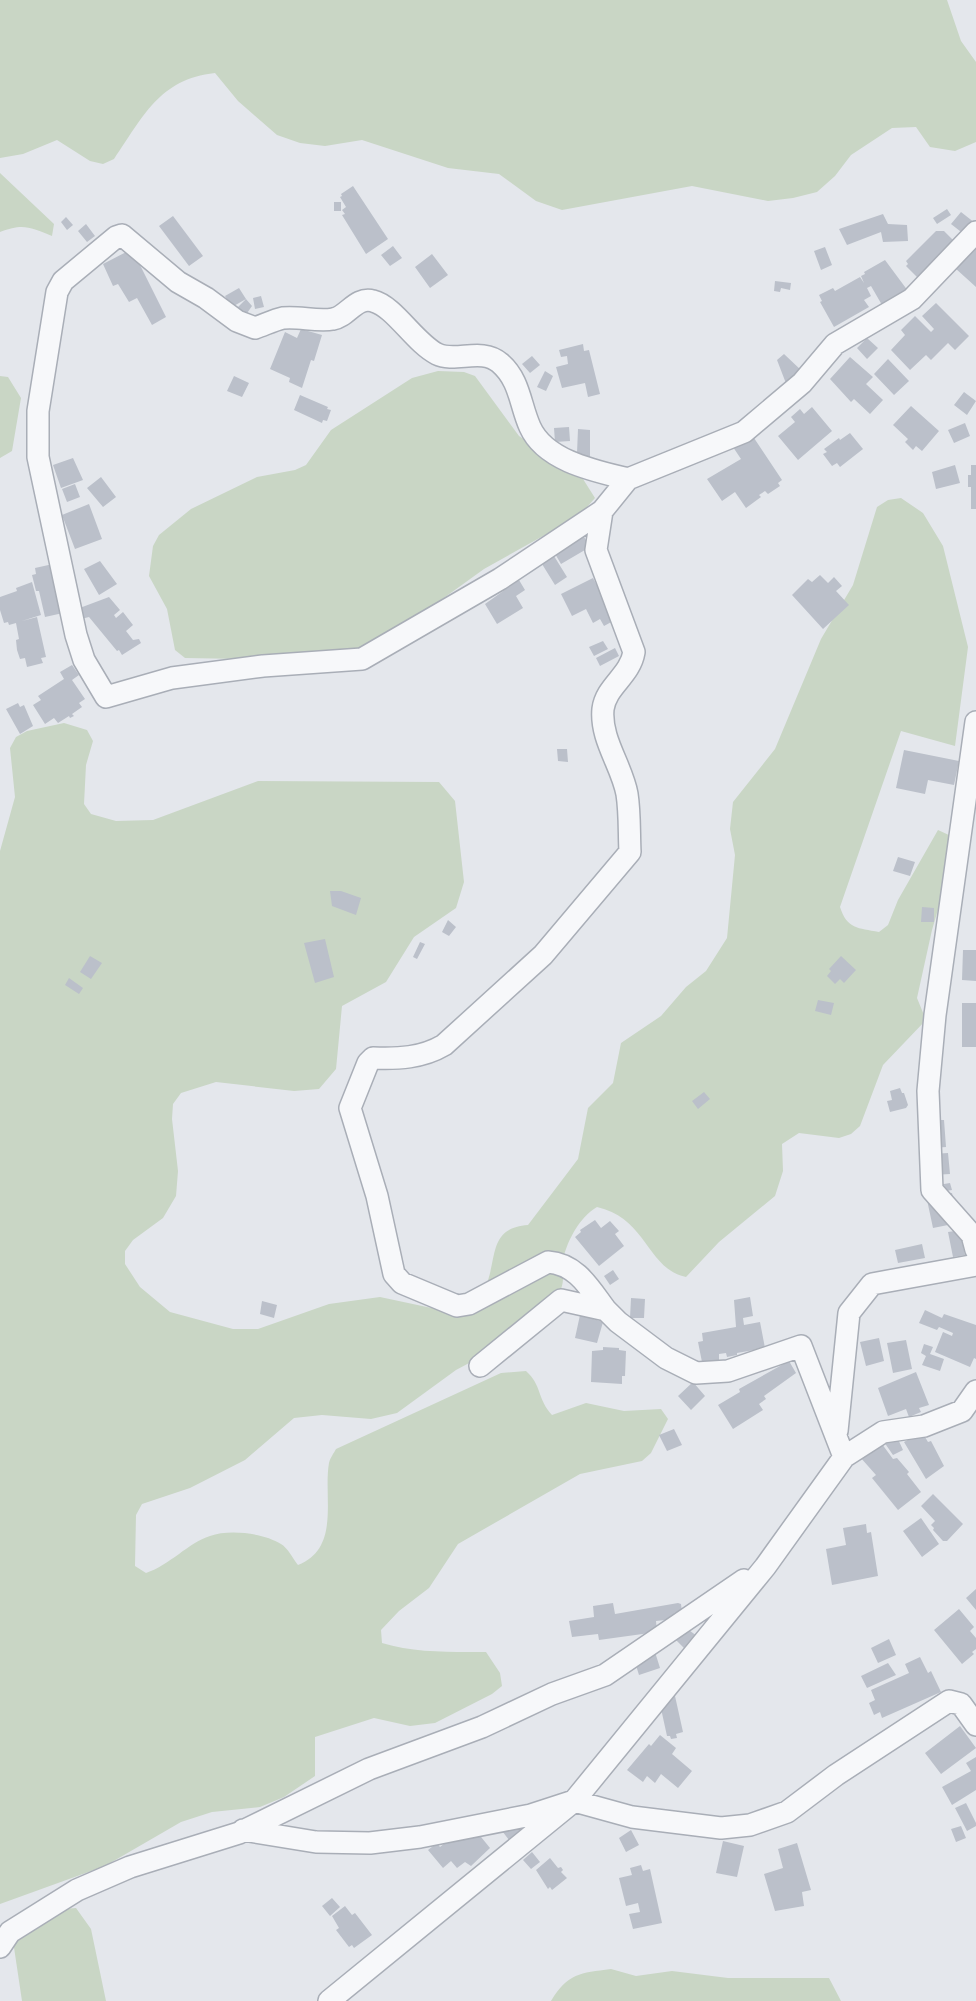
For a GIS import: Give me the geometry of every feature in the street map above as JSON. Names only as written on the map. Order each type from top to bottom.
[{"type":"street","points":[[628,479],[580,467],[540,443],[530,427],[521,394],[500,362],[489,356],[439,355],[423,344],[390,312],[373,300],[361,301],[334,319],[283,318],[255,328],[236,321],[206,298],[178,282],[122,235],[116,237],[63,281],[58,292],[38,410],[38,457],[76,636],[84,660],[106,697],[172,678],[263,666],[362,658],[500,579],[602,511],[628,479],[744,432],[802,383],[835,344],[912,299],[976,232]]},
{"type":"street","points":[[602,511],[596,550],[634,652],[632,664],[609,692],[603,708],[606,733],[627,794],[630,852],[542,955],[444,1045],[431,1053],[399,1058],[373,1058],[368,1063],[350,1108],[377,1196],[394,1274],[402,1283],[457,1306],[469,1304],[548,1262],[561,1263],[576,1271],[606,1310],[618,1322],[666,1358],[696,1373],[728,1371],[801,1346],[844,1457]]},
{"type":"street","points":[[975,1239],[932,1190],[928,1091],[935,1016],[976,722]]},
{"type":"street","points":[[836,1434],[848,1313],[872,1284],[976,1265]]},
{"type":"street","points":[[480,1366],[561,1300],[606,1310]]},
{"type":"street","points":[[330,2001],[574,1800],[764,1567],[844,1457],[882,1432],[924,1426],[962,1411],[976,1391]]},
{"type":"street","points":[[0,1947],[10,1932],[76,1890],[130,1867],[243,1830],[369,1769],[482,1727],[552,1694],[605,1675],[764,1567]]},
{"type":"street","points":[[243,1830],[316,1842],[370,1844],[420,1837],[531,1815],[574,1800],[632,1818],[721,1828],[750,1825],[787,1812],[836,1775],[949,1701],[961,1704],[976,1725]]},
{"type":"green space","points":[[0,0],[947,0],[961,41],[976,62],[976,142],[955,151],[930,147],[916,127],[892,128],[851,155],[835,176],[817,192],[793,198],[768,201],[692,186],[562,210],[536,201],[499,174],[448,168],[362,140],[325,146],[300,143],[277,135],[238,101],[215,73],[180,83],[166,92],[154,102],[114,159],[103,164],[90,161],[57,140],[23,154],[0,158]]},
{"type":"green space","points":[[0,173],[54,224],[52,236],[26,227],[0,232]]},
{"type":"green space","points":[[438,371],[464,372],[475,376],[519,436],[583,479],[595,498],[579,516],[484,569],[434,605],[398,640],[377,653],[292,660],[185,658],[175,650],[167,609],[149,576],[153,546],[159,535],[191,509],[257,477],[295,470],[306,465],[331,430],[412,378]]},
{"type":"green space","points":[[0,376],[8,377],[21,398],[12,451],[0,458]]},
{"type":"green space","points":[[901,498],[923,513],[943,546],[968,647],[955,746],[901,731],[840,907],[846,920],[850,924],[865,930],[879,932],[888,925],[898,900],[938,830],[951,836],[956,848],[932,930],[917,998],[926,1020],[883,1065],[860,1126],[851,1134],[839,1138],[799,1133],[782,1144],[783,1171],[775,1196],[719,1242],[686,1277],[673,1272],[663,1264],[627,1221],[614,1213],[597,1207],[580,1223],[568,1244],[562,1264],[563,1283],[559,1294],[503,1345],[456,1370],[397,1413],[371,1419],[322,1415],[294,1418],[245,1460],[190,1488],[142,1504],[136,1515],[135,1566],[146,1573],[163,1565],[202,1539],[227,1533],[246,1533],[274,1540],[286,1548],[298,1565],[311,1557],[320,1547],[325,1534],[329,1463],[336,1449],[501,1373],[526,1371],[535,1382],[547,1409],[552,1415],[586,1403],[624,1411],[661,1409],[668,1419],[651,1453],[642,1461],[580,1474],[458,1544],[429,1588],[399,1611],[381,1630],[382,1643],[407,1649],[486,1652],[500,1673],[502,1686],[492,1694],[435,1723],[410,1726],[374,1718],[315,1737],[315,1776],[284,1797],[260,1807],[212,1812],[181,1822],[105,1866],[0,1904],[0,851],[15,797],[10,748],[16,737],[27,731],[64,723],[87,730],[93,741],[86,765],[84,804],[91,814],[116,821],[153,820],[258,781],[439,782],[455,801],[464,882],[456,908],[414,937],[386,982],[342,1006],[336,1069],[319,1089],[294,1091],[216,1082],[181,1093],[173,1104],[172,1119],[178,1171],[176,1196],[163,1218],[133,1240],[125,1251],[125,1264],[140,1287],[170,1312],[233,1329],[258,1329],[329,1304],[380,1297],[455,1313],[483,1292],[500,1239],[506,1232],[515,1227],[528,1225],[578,1159],[588,1108],[613,1083],[621,1043],[661,1016],[686,987],[706,971],[727,938],[735,855],[730,829],[733,802],[775,749],[821,639],[853,585],[877,507],[888,500]]},
{"type":"green space","points":[[76,1908],[91,1929],[106,2001],[22,2001],[12,1934],[38,1911]]},
{"type":"green space","points":[[611,1969],[636,1976],[672,1971],[728,1978],[829,1978],[841,2001],[551,2001],[563,1985],[576,1976]]},
{"type":"building","points":[[353,186],[388,239],[366,254],[342,215],[345,214],[342,210],[346,207],[340,197],[342,196],[341,194]]},
{"type":"building","points":[[334,202],[341,202],[341,211],[334,211]]},
{"type":"building","points":[[947,209],[951,215],[937,224],[933,218]]},
{"type":"building","points":[[961,212],[975,223],[965,235],[951,224]]},
{"type":"building","points":[[883,214],[888,224],[907,225],[908,241],[883,242],[881,232],[847,245],[839,229]]},
{"type":"building","points":[[173,216],[203,256],[189,266],[159,226]]},
{"type":"building","points":[[66,217],[73,225],[67,230],[61,222]]},
{"type":"building","points":[[86,224],[95,236],[87,242],[78,231]]},
{"type":"building","points":[[936,231],[944,231],[958,245],[919,279],[906,266],[908,264],[906,261]]},
{"type":"building","points":[[976,245],[976,287],[955,268]]},
{"type":"building","points":[[393,246],[402,258],[390,266],[381,255]]},
{"type":"building","points":[[825,247],[832,265],[821,270],[814,251]]},
{"type":"building","points":[[132,249],[166,317],[152,325],[137,298],[129,302],[118,284],[113,286],[103,264]]},
{"type":"building","points":[[432,254],[448,275],[430,288],[415,267]]},
{"type":"building","points":[[885,260],[908,291],[882,305],[871,286],[867,288],[871,296],[864,300],[869,307],[834,327],[820,302],[822,301],[819,295],[833,288],[835,291],[860,277],[864,283],[861,276],[865,274],[864,272]]},
{"type":"building","points":[[775,281],[791,283],[790,290],[781,288],[780,292],[774,291]]},
{"type":"building","points":[[239,288],[246,299],[232,307],[225,296]]},
{"type":"building","points":[[261,296],[264,307],[255,309],[253,298]]},
{"type":"building","points":[[246,299],[252,306],[245,316],[237,308]]},
{"type":"building","points":[[936,303],[969,336],[955,350],[948,343],[931,360],[926,355],[910,370],[891,350],[905,335],[901,330],[915,316],[931,332],[934,329],[922,316]]},
{"type":"building","points":[[301,329],[322,335],[314,361],[311,360],[302,388],[289,382],[290,378],[270,369],[285,332],[297,338]]},
{"type":"building","points":[[867,338],[878,348],[867,359],[857,348]]},
{"type":"building","points":[[583,344],[584,351],[589,350],[600,394],[588,397],[585,383],[562,388],[556,367],[568,364],[567,356],[561,357],[559,350]]},
{"type":"building","points":[[784,354],[802,371],[787,386],[777,360]]},
{"type":"building","points":[[532,356],[540,365],[530,373],[522,364]]},
{"type":"building","points":[[850,357],[873,377],[866,384],[883,400],[870,414],[854,399],[851,402],[830,379]]},
{"type":"building","points":[[888,359],[909,381],[894,395],[874,374]]},
{"type":"building","points":[[545,371],[553,376],[546,391],[537,387]]},
{"type":"building","points":[[234,376],[249,383],[242,397],[227,391]]},
{"type":"building","points":[[964,392],[976,401],[967,415],[954,405]]},
{"type":"building","points":[[300,395],[328,407],[327,409],[331,410],[327,421],[323,420],[322,423],[294,410]]},
{"type":"building","points":[[911,406],[939,431],[922,451],[916,446],[913,450],[905,442],[908,439],[893,425]]},
{"type":"building","points":[[812,407],[832,431],[798,460],[778,436],[795,422],[791,417],[800,409],[804,414]]},
{"type":"building","points":[[965,423],[970,436],[954,443],[948,430]]},
{"type":"building","points":[[569,427],[570,441],[555,442],[554,428]]},
{"type":"building","points":[[578,429],[590,430],[590,458],[581,458],[581,453],[577,453]]},
{"type":"building","points":[[850,433],[863,449],[840,467],[837,463],[832,466],[823,454],[827,452],[824,449],[839,438],[840,440]]},
{"type":"building","points":[[752,435],[782,480],[778,483],[780,486],[768,494],[765,491],[759,495],[761,497],[746,508],[735,492],[722,501],[707,479],[741,459],[733,447]]},
{"type":"building","points":[[73,458],[83,480],[61,488],[53,465]]},
{"type":"building","points":[[955,465],[960,483],[936,489],[932,472]]},
{"type":"building","points":[[971,465],[976,465],[976,509],[971,509],[971,487],[968,487],[968,475],[971,475]]},
{"type":"building","points":[[101,477],[116,497],[103,507],[87,488]]},
{"type":"building","points":[[75,484],[80,497],[67,502],[62,489]]},
{"type":"building","points":[[89,504],[102,539],[75,549],[62,515]]},
{"type":"building","points":[[583,535],[590,547],[561,564],[554,552]]},
{"type":"building","points":[[554,556],[567,577],[555,585],[542,564]]},
{"type":"building","points":[[100,561],[117,584],[99,595],[84,569]]},
{"type":"building","points":[[53,564],[63,613],[45,617],[39,591],[36,591],[32,575],[36,574],[35,568]]},
{"type":"building","points":[[820,575],[828,583],[834,577],[842,586],[836,591],[849,605],[823,629],[792,595],[808,579],[812,582]]},
{"type":"building","points":[[593,578],[615,620],[604,626],[600,619],[593,623],[586,609],[572,616],[561,594]]},
{"type":"building","points":[[519,580],[525,590],[516,596],[523,608],[497,624],[485,604]]},
{"type":"building","points":[[32,582],[41,615],[22,621],[37,617],[46,657],[41,658],[43,663],[27,667],[25,658],[20,659],[17,650],[16,640],[19,639],[16,623],[9,625],[8,622],[4,623],[0,610],[0,597],[17,591],[16,588]]},
{"type":"building","points":[[109,597],[120,610],[114,615],[116,618],[123,612],[133,625],[126,631],[133,640],[139,639],[141,643],[122,655],[89,617],[81,619],[77,609]]},
{"type":"building","points":[[603,641],[608,649],[594,656],[589,647]]},
{"type":"building","points":[[615,648],[619,656],[600,666],[596,658]]},
{"type":"building","points":[[72,665],[79,675],[72,680],[85,699],[79,703],[82,707],[72,714],[74,716],[70,718],[69,716],[58,723],[54,718],[45,724],[33,705],[41,700],[38,696],[64,679],[60,672]]},
{"type":"building","points":[[18,703],[20,707],[24,705],[33,726],[20,734],[6,709]]},
{"type":"building","points":[[557,749],[567,749],[568,762],[558,761]]},
{"type":"building","points":[[904,750],[959,761],[954,785],[928,780],[925,794],[896,788]]},
{"type":"building","points":[[898,857],[915,862],[910,876],[893,871]]},
{"type":"building","points":[[330,891],[341,891],[361,898],[356,915],[332,906]]},
{"type":"building","points":[[922,907],[934,908],[934,922],[921,922]]},
{"type":"building","points":[[448,920],[456,927],[449,936],[442,932]]},
{"type":"building","points":[[325,939],[334,977],[315,983],[304,943]]},
{"type":"building","points":[[420,942],[425,944],[417,959],[413,957]]},
{"type":"building","points":[[963,950],[976,950],[976,981],[962,980]]},
{"type":"building","points":[[90,956],[102,963],[91,979],[80,972]]},
{"type":"building","points":[[841,956],[856,970],[844,983],[840,979],[835,984],[827,976],[831,971],[829,969]]},
{"type":"building","points":[[69,978],[83,988],[79,994],[65,985]]},
{"type":"building","points":[[818,1000],[834,1003],[831,1015],[815,1011]]},
{"type":"building","points":[[962,1003],[976,1003],[976,1047],[962,1047]]},
{"type":"building","points":[[900,1088],[908,1105],[906,1108],[890,1112],[887,1101],[892,1100],[890,1091]]},
{"type":"building","points":[[704,1092],[710,1099],[698,1109],[692,1101]]},
{"type":"building","points":[[931,1120],[944,1120],[946,1147],[932,1148]]},
{"type":"building","points":[[948,1153],[950,1174],[933,1175],[932,1154]]},
{"type":"building","points":[[923,1181],[938,1185],[950,1183],[952,1190],[940,1192],[940,1195],[952,1193],[965,1255],[953,1257],[948,1232],[955,1231],[953,1224],[933,1228]]},
{"type":"building","points":[[595,1220],[601,1228],[610,1221],[619,1231],[615,1234],[624,1246],[599,1266],[575,1237],[581,1232],[580,1230]]},
{"type":"building","points":[[922,1244],[925,1258],[898,1263],[895,1250]]},
{"type":"building","points":[[613,1270],[619,1279],[610,1285],[604,1276]]},
{"type":"building","points":[[750,1297],[753,1316],[743,1318],[744,1325],[760,1322],[765,1348],[737,1353],[737,1355],[727,1357],[726,1353],[719,1354],[719,1363],[708,1365],[707,1361],[702,1362],[698,1342],[703,1341],[702,1333],[736,1327],[734,1300]]},
{"type":"building","points":[[631,1298],[645,1299],[644,1318],[630,1318]]},
{"type":"building","points":[[262,1301],[277,1305],[274,1318],[260,1314]]},
{"type":"building","points":[[925,1310],[942,1318],[944,1314],[976,1325],[976,1359],[974,1358],[970,1367],[935,1352],[943,1332],[952,1336],[953,1333],[939,1327],[937,1330],[919,1323]]},
{"type":"building","points":[[580,1315],[603,1322],[597,1343],[575,1338]]},
{"type":"building","points":[[879,1338],[884,1361],[866,1366],[860,1342]]},
{"type":"building","points":[[906,1340],[912,1369],[893,1373],[887,1343]]},
{"type":"building","points":[[924,1344],[933,1347],[930,1354],[944,1359],[940,1371],[922,1365],[926,1356],[921,1353]]},
{"type":"building","points":[[603,1347],[619,1348],[619,1350],[626,1351],[625,1376],[622,1376],[622,1384],[591,1382],[592,1351],[603,1350]]},
{"type":"building","points":[[789,1361],[796,1373],[764,1396],[766,1399],[759,1404],[763,1410],[733,1429],[718,1405],[740,1392],[739,1389]]},
{"type":"building","points":[[916,1372],[929,1405],[919,1408],[921,1412],[909,1417],[906,1409],[888,1416],[878,1388]]},
{"type":"building","points":[[693,1382],[705,1396],[691,1410],[678,1396]]},
{"type":"building","points":[[674,1429],[682,1445],[667,1451],[659,1435]]},
{"type":"building","points":[[922,1432],[928,1442],[931,1441],[944,1466],[926,1479],[904,1442]]},
{"type":"building","points":[[897,1437],[903,1450],[893,1455],[884,1442]]},
{"type":"building","points":[[879,1440],[893,1459],[897,1458],[909,1472],[907,1474],[921,1492],[898,1510],[872,1478],[876,1475],[860,1457]]},
{"type":"building","points":[[933,1494],[963,1524],[947,1541],[943,1541],[933,1530],[934,1528],[931,1525],[935,1521],[921,1506]]},
{"type":"building","points":[[921,1518],[939,1544],[922,1557],[903,1531]]},
{"type":"building","points":[[866,1524],[867,1533],[871,1532],[878,1576],[832,1585],[826,1549],[846,1545],[843,1528]]},
{"type":"building","points":[[976,1589],[976,1610],[966,1598]]},
{"type":"building","points":[[613,1603],[615,1614],[678,1603],[681,1604],[682,1612],[674,1613],[675,1619],[656,1621],[657,1632],[599,1640],[598,1634],[572,1637],[569,1621],[594,1617],[593,1606]]},
{"type":"building","points":[[959,1609],[974,1627],[970,1631],[976,1638],[976,1649],[972,1652],[974,1654],[962,1664],[934,1630]]},
{"type":"building","points":[[686,1628],[697,1636],[686,1650],[676,1640]]},
{"type":"building","points":[[889,1639],[896,1655],[878,1663],[871,1648]]},
{"type":"building","points":[[655,1652],[660,1668],[639,1675],[634,1659]]},
{"type":"building","points":[[920,1657],[928,1673],[931,1671],[941,1692],[882,1718],[880,1712],[874,1715],[869,1703],[875,1700],[871,1690],[909,1673],[905,1664]]},
{"type":"building","points":[[888,1663],[896,1675],[867,1688],[861,1676]]},
{"type":"building","points":[[675,1696],[683,1732],[676,1734],[677,1738],[671,1739],[670,1736],[667,1736],[660,1704],[666,1698]]},
{"type":"building","points":[[960,1726],[976,1748],[941,1774],[925,1753]]},
{"type":"building","points":[[660,1735],[676,1748],[672,1754],[692,1771],[678,1788],[661,1774],[655,1783],[647,1776],[643,1782],[627,1770],[649,1744],[651,1746]]},
{"type":"building","points":[[976,1757],[976,1790],[952,1805],[942,1787],[971,1771],[966,1763]]},
{"type":"building","points":[[966,1803],[976,1823],[976,1826],[967,1831],[955,1808]]},
{"type":"building","points":[[496,1823],[526,1827],[509,1840]]},
{"type":"building","points":[[961,1826],[966,1838],[956,1842],[951,1829]]},
{"type":"building","points":[[463,1828],[477,1832],[490,1848],[471,1866],[465,1862],[457,1868],[451,1861],[443,1868],[428,1850],[437,1843],[440,1847]]},
{"type":"building","points":[[631,1830],[639,1845],[626,1852],[619,1838]]},
{"type":"building","points":[[723,1841],[744,1846],[737,1877],[716,1873]]},
{"type":"building","points":[[797,1843],[811,1890],[802,1892],[804,1906],[775,1911],[764,1874],[783,1868],[778,1849]]},
{"type":"building","points":[[532,1852],[540,1862],[531,1869],[523,1860]]},
{"type":"building","points":[[550,1858],[558,1868],[561,1867],[563,1870],[561,1872],[567,1878],[552,1890],[550,1887],[548,1889],[536,1870]]},
{"type":"building","points":[[641,1865],[643,1871],[650,1869],[662,1923],[633,1929],[629,1914],[640,1912],[638,1903],[626,1906],[619,1878],[632,1875],[630,1868]]},
{"type":"building","points":[[332,1898],[340,1907],[330,1916],[322,1906]]},
{"type":"building","points":[[345,1906],[352,1915],[355,1913],[372,1935],[354,1948],[352,1945],[349,1947],[336,1930],[339,1928],[332,1916]]}]
